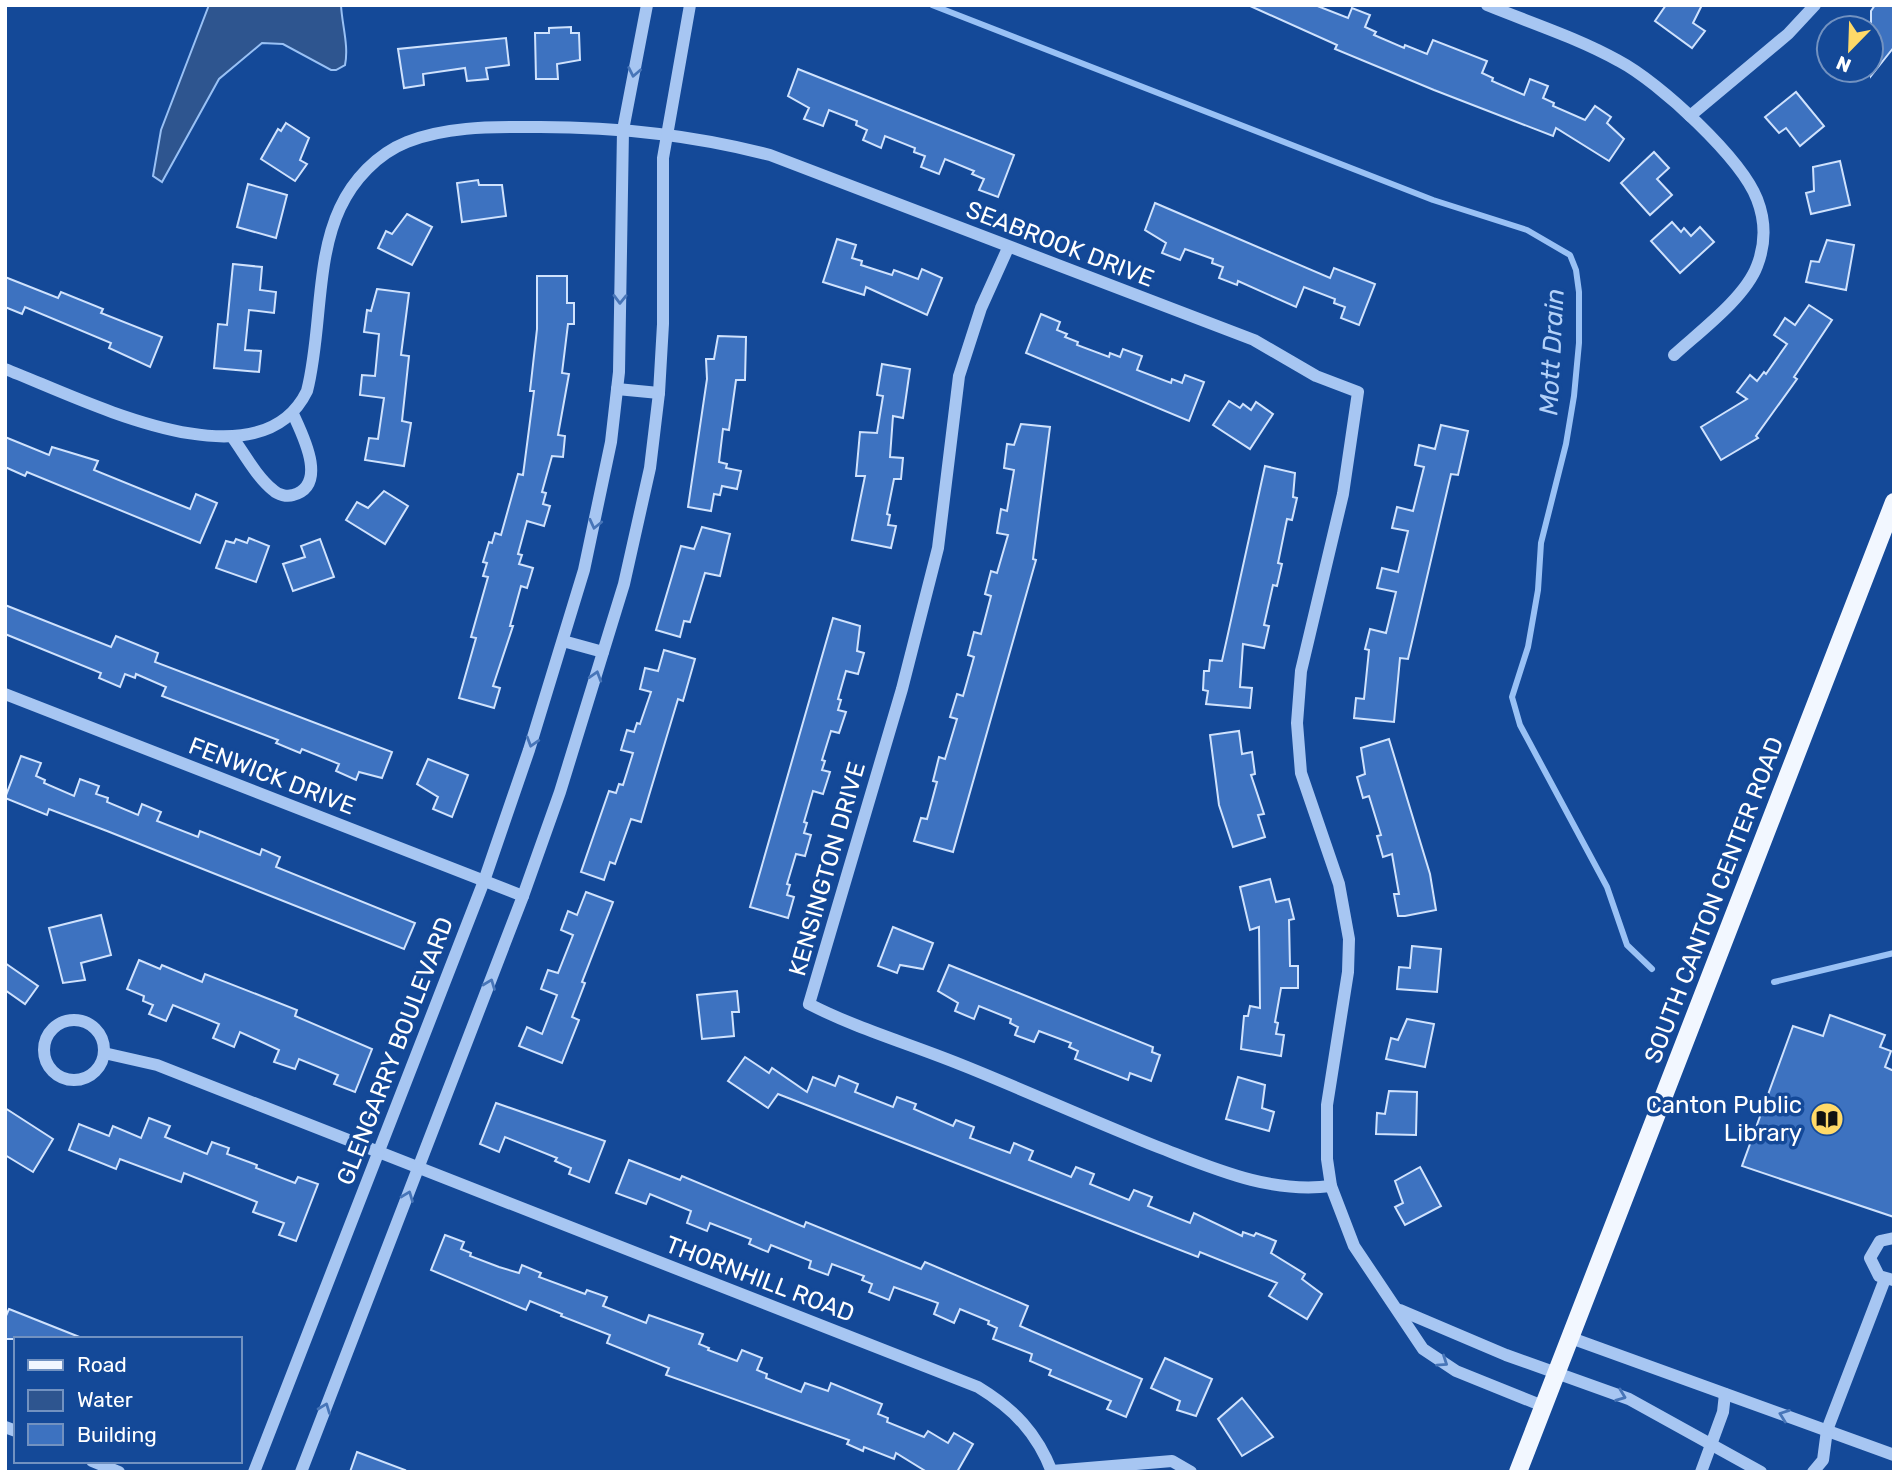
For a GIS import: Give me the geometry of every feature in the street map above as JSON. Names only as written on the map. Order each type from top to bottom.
[{"type":"main road","name":"SOUTH CANTON CENTER ROAD","points":[[1518,1472],[1894,502]]},
{"type":"street","name":"GLENGARRY BOULEVARD","points":[[254,1472],[484,881],[563,641],[599,507],[617,389],[622,130],[647,5]]},
{"type":"street","points":[[300,1472],[523,897],[560,792],[639,526],[650,468],[659,393],[666,135],[690,5]]},
{"type":"street","points":[[1487,5],[1618,60],[1665,92],[1746,178],[1757,198],[1765,234],[1756,269],[1746,286],[1674,355]]},
{"type":"street","points":[[1690,116],[1788,34],[1815,5]]},
{"type":"street","name":"SEABROOK DRIVE","points":[[293,414],[307,391],[313,367],[327,255],[334,222],[351,188],[373,164],[404,143],[447,131],[585,127],[723,143],[769,155],[1254,340],[1316,376],[1359,392],[1343,494],[1301,671],[1297,723],[1301,773],[1339,884],[1349,939],[1347,983],[1326,1105],[1327,1159],[1331,1186],[1354,1246],[1400,1310],[1423,1349],[1456,1371],[1543,1406]]},
{"type":"street","name":"KENSINGTON DRIVE","points":[[1008,247],[981,308],[959,376],[938,548],[902,689],[809,1004],[848,1024],[965,1066],[1238,1178],[1310,1189],[1331,1186]]},
{"type":"street","points":[[5,369],[141,421],[174,430],[233,438],[265,432],[293,414],[312,472],[307,485],[296,494],[284,495],[273,491],[233,438]]},
{"type":"street","points":[[617,389],[659,393]]},
{"type":"street","points":[[563,641],[603,652]]},
{"type":"street","name":"FENWICK DRIVE","points":[[5,694],[523,897]]},
{"type":"street","points":[[78,1020],[98,1031],[104,1053],[93,1073],[71,1080],[51,1068],[44,1046],[56,1026],[78,1020]]},
{"type":"street","name":"THORNHILL ROAD","points":[[104,1053],[157,1065],[378,1154],[978,1387],[1003,1402],[1025,1422],[1041,1445],[1052,1471]]},
{"type":"street","points":[[1813,1472],[1823,1460],[1826,1430],[1890,1279],[1874,1271],[1870,1258],[1880,1241],[1894,1238]]},
{"type":"street","points":[[1400,1310],[1629,1399],[1761,1472]]},
{"type":"street","points":[[1571,1338],[1894,1455]]},
{"type":"street","points":[[1701,1472],[1726,1394]]},
{"type":"street","points":[[1052,1471],[1172,1461],[1191,1472]]},
{"type":"street","points":[[97,1463],[119,1472]]},
{"type":"water","points":[[209,5],[341,5],[346,43],[345,65],[331,70],[283,44],[262,43],[219,79],[162,182],[153,176],[161,130]]},
{"type":"building","points":[[1248,5],[1315,5],[1348,18],[1352,8],[1370,15],[1365,27],[1376,32],[1374,35],[1404,48],[1405,45],[1427,54],[1433,40],[1487,61],[1482,73],[1493,78],[1492,81],[1524,95],[1530,79],[1548,86],[1543,98],[1554,103],[1553,106],[1585,120],[1595,106],[1611,117],[1607,123],[1624,139],[1609,161],[1556,128],[1553,136],[1434,90],[1335,49],[1337,45]]},
{"type":"building","points":[[1666,5],[1702,5],[1693,23],[1705,31],[1692,48],[1655,21]]},
{"type":"building","points":[[1875,5],[1894,5],[1894,47],[1885,58],[1885,14],[1871,14]]},
{"type":"building","points":[[571,27],[571,33],[579,33],[580,60],[557,64],[558,79],[536,79],[535,33],[549,33],[549,28]]},
{"type":"building","points":[[506,38],[509,65],[486,68],[488,79],[467,81],[465,68],[423,74],[424,85],[404,88],[398,49]]},
{"type":"building","points":[[798,69],[1014,155],[998,197],[979,190],[984,179],[972,174],[974,171],[945,159],[939,174],[921,167],[925,156],[914,152],[915,148],[885,136],[881,148],[863,140],[867,130],[856,125],[857,121],[829,110],[823,126],[804,119],[809,108],[788,96]]},
{"type":"building","points":[[1796,92],[1824,126],[1800,146],[1786,128],[1779,133],[1765,117]]},
{"type":"building","points":[[286,123],[309,138],[300,160],[307,164],[295,181],[261,159],[278,129],[281,131]]},
{"type":"building","points":[[1654,152],[1669,168],[1657,179],[1672,195],[1650,215],[1621,183]]},
{"type":"building","points":[[1840,161],[1850,205],[1811,214],[1806,193],[1814,191],[1813,167]]},
{"type":"building","points":[[478,180],[479,185],[502,185],[506,216],[462,222],[457,183]]},
{"type":"building","points":[[248,184],[287,195],[276,238],[237,227]]},
{"type":"building","points":[[1155,203],[1330,278],[1334,268],[1375,284],[1359,325],[1341,318],[1345,307],[1334,303],[1335,299],[1304,287],[1296,307],[1238,281],[1237,285],[1219,278],[1223,267],[1212,263],[1213,259],[1185,249],[1180,260],[1162,253],[1166,243],[1145,230]]},
{"type":"building","points":[[407,214],[432,227],[412,265],[378,248],[386,231],[392,234]]},
{"type":"building","points":[[1672,222],[1681,232],[1684,228],[1691,236],[1700,227],[1714,242],[1680,273],[1651,241]]},
{"type":"building","points":[[837,239],[856,245],[852,258],[862,261],[861,265],[892,275],[894,270],[918,279],[922,269],[942,278],[927,315],[866,287],[864,295],[823,282]]},
{"type":"building","points":[[1827,240],[1854,245],[1846,290],[1806,282],[1811,261],[1819,262]]},
{"type":"building","points":[[233,264],[262,267],[260,290],[276,292],[274,313],[249,310],[245,350],[261,351],[259,372],[214,368],[218,324],[227,325]]},
{"type":"building","points":[[537,276],[567,276],[567,303],[574,303],[574,324],[568,324],[562,373],[569,374],[558,435],[565,436],[563,457],[552,456],[542,492],[546,493],[543,504],[550,506],[544,526],[527,521],[518,554],[522,555],[519,564],[533,568],[527,588],[521,586],[510,626],[513,626],[493,686],[500,688],[494,708],[459,698],[476,638],[471,637],[488,577],[483,576],[487,563],[483,562],[489,542],[492,543],[495,533],[501,535],[518,474],[523,475],[534,391],[530,391],[537,329]]},
{"type":"building","points":[[5,277],[58,298],[61,292],[103,309],[101,313],[162,337],[150,367],[109,348],[111,343],[25,307],[22,314],[5,307]]},
{"type":"building","points":[[377,289],[409,293],[401,355],[409,356],[402,421],[411,423],[404,466],[365,460],[369,438],[378,439],[384,398],[360,395],[362,375],[375,376],[379,334],[364,332],[367,310],[371,311]]},
{"type":"building","points":[[1809,305],[1832,320],[1794,377],[1797,379],[1756,436],[1758,438],[1721,460],[1701,427],[1747,399],[1737,392],[1750,375],[1757,381],[1764,372],[1766,374],[1787,344],[1774,335],[1785,318],[1795,325]]},
{"type":"building","points":[[1041,314],[1060,322],[1057,330],[1067,334],[1065,337],[1078,342],[1077,345],[1109,357],[1110,353],[1120,357],[1123,349],[1142,356],[1137,370],[1171,383],[1172,379],[1182,383],[1185,375],[1204,382],[1189,421],[1026,353]]},
{"type":"building","points":[[718,336],[746,337],[745,380],[736,380],[729,430],[723,429],[719,462],[727,464],[726,468],[741,471],[737,489],[722,486],[720,495],[714,494],[711,511],[688,507],[707,379],[706,359],[714,359]]},
{"type":"building","points":[[882,364],[910,369],[903,418],[893,416],[890,457],[903,458],[901,479],[894,479],[887,514],[890,515],[888,525],[896,526],[891,548],[852,540],[865,476],[856,476],[860,432],[877,433],[883,396],[877,395]]},
{"type":"building","points":[[1229,401],[1240,408],[1243,404],[1251,410],[1256,402],[1273,414],[1250,449],[1213,425]]},
{"type":"building","points":[[1021,424],[1050,427],[1033,559],[1036,560],[953,852],[914,841],[921,818],[927,819],[937,782],[933,781],[939,757],[945,759],[957,719],[950,717],[957,694],[963,696],[974,657],[968,655],[974,632],[981,634],[991,596],[985,594],[991,571],[997,573],[1008,535],[997,533],[1001,509],[1007,511],[1014,470],[1004,468],[1007,444],[1014,445]]},
{"type":"building","points":[[1441,425],[1468,431],[1458,475],[1451,474],[1408,659],[1400,658],[1394,722],[1354,718],[1356,698],[1364,699],[1369,650],[1365,649],[1370,629],[1386,633],[1396,592],[1377,588],[1382,568],[1398,572],[1408,531],[1392,528],[1397,507],[1413,511],[1424,467],[1415,465],[1419,445],[1435,449]]},
{"type":"building","points":[[5,437],[49,455],[52,447],[98,461],[94,470],[190,509],[196,494],[217,503],[200,543],[27,472],[25,476],[5,467]]},
{"type":"building","points":[[1265,466],[1295,473],[1293,497],[1297,498],[1292,520],[1287,519],[1278,563],[1282,564],[1277,586],[1273,585],[1264,625],[1269,626],[1264,648],[1243,644],[1240,687],[1252,688],[1250,708],[1206,704],[1208,691],[1203,690],[1204,671],[1209,671],[1210,660],[1222,661]]},
{"type":"building","points":[[384,491],[408,506],[385,544],[346,520],[357,502],[368,508]]},
{"type":"building","points":[[702,527],[730,534],[720,576],[705,573],[690,622],[684,621],[680,637],[656,630],[681,546],[694,549]]},
{"type":"building","points":[[249,538],[269,546],[256,582],[216,568],[226,541],[234,543],[236,539],[247,543]]},
{"type":"building","points":[[320,539],[334,577],[293,591],[283,564],[305,557],[301,546]]},
{"type":"building","points":[[5,605],[111,647],[116,636],[158,653],[155,662],[392,752],[382,778],[359,772],[356,780],[336,771],[339,764],[302,749],[300,753],[276,743],[278,740],[162,696],[166,687],[136,674],[135,678],[125,674],[120,687],[99,678],[101,673],[5,634]]},
{"type":"building","points":[[833,618],[860,626],[857,651],[864,653],[858,674],[846,671],[838,699],[841,700],[838,710],[846,712],[839,733],[831,731],[822,760],[825,761],[822,770],[830,772],[823,794],[813,791],[804,822],[807,823],[804,833],[811,835],[805,856],[796,854],[787,884],[790,885],[787,895],[794,897],[788,918],[750,907]]},
{"type":"building","points":[[664,650],[695,659],[683,701],[678,699],[641,822],[631,819],[615,864],[610,862],[604,880],[581,872],[609,791],[616,793],[619,784],[623,785],[633,753],[621,750],[627,730],[634,732],[637,723],[640,724],[651,692],[640,689],[645,668],[658,671]]},
{"type":"building","points":[[1239,731],[1242,754],[1252,752],[1255,774],[1251,775],[1264,814],[1258,815],[1265,837],[1233,847],[1219,805],[1210,735]]},
{"type":"building","points":[[1389,739],[1430,874],[1436,910],[1405,916],[1398,916],[1394,894],[1399,894],[1392,854],[1383,857],[1377,836],[1381,835],[1369,796],[1363,798],[1357,777],[1365,774],[1361,748]]},
{"type":"building","points":[[21,756],[41,763],[36,776],[45,780],[44,783],[74,796],[80,779],[99,786],[96,794],[108,798],[107,802],[138,815],[142,804],[161,812],[157,821],[198,837],[200,831],[260,855],[262,849],[280,857],[276,867],[415,923],[404,949],[49,809],[47,815],[5,798]]},
{"type":"building","points":[[428,759],[468,775],[452,817],[433,809],[438,797],[417,784]]},
{"type":"building","points":[[1270,879],[1276,902],[1289,899],[1294,919],[1289,920],[1290,966],[1298,966],[1298,988],[1281,988],[1275,1022],[1278,1023],[1276,1034],[1284,1035],[1281,1056],[1241,1049],[1244,1016],[1248,1016],[1250,1006],[1260,1008],[1259,927],[1250,930],[1240,887]]},
{"type":"building","points":[[586,892],[613,902],[582,982],[585,983],[572,1017],[579,1020],[562,1063],[519,1046],[527,1027],[542,1034],[557,995],[541,989],[548,970],[558,973],[573,935],[561,930],[568,911],[577,915]]},
{"type":"building","points":[[101,915],[111,955],[81,963],[85,980],[63,983],[49,928]]},
{"type":"building","points":[[893,927],[933,943],[923,969],[900,965],[897,973],[878,966]]},
{"type":"building","points":[[1412,946],[1441,949],[1437,992],[1397,989],[1399,967],[1410,968]]},
{"type":"building","points":[[139,960],[160,969],[162,965],[202,982],[205,974],[297,1010],[295,1016],[372,1049],[355,1092],[334,1084],[338,1075],[299,1059],[295,1069],[274,1062],[279,1050],[240,1032],[234,1047],[213,1038],[219,1024],[173,1005],[166,1021],[149,1014],[153,1005],[143,1001],[144,996],[127,989]]},
{"type":"building","points":[[5,963],[38,986],[25,1004],[5,990]]},
{"type":"building","points":[[949,965],[1153,1047],[1152,1052],[1160,1055],[1151,1081],[1130,1073],[1128,1080],[1075,1059],[1078,1051],[1069,1047],[1071,1043],[1039,1031],[1034,1042],[1015,1035],[1018,1027],[1010,1023],[1011,1019],[979,1006],[974,1019],[955,1011],[958,1003],[938,991]]},
{"type":"building","points":[[737,991],[739,1012],[732,1012],[734,1036],[702,1039],[697,995]]},
{"type":"building","name":"Canton Public Library","points":[[1830,1015],[1885,1035],[1880,1047],[1891,1051],[1885,1067],[1894,1071],[1894,1217],[1742,1166],[1793,1026],[1823,1036]]},
{"type":"building","points":[[1407,1019],[1434,1024],[1425,1067],[1386,1059],[1391,1038],[1398,1040]]},
{"type":"building","points":[[745,1057],[769,1073],[772,1068],[807,1092],[813,1077],[835,1086],[839,1076],[858,1084],[855,1092],[893,1107],[897,1097],[916,1104],[914,1109],[953,1126],[956,1120],[974,1127],[970,1138],[1010,1153],[1014,1143],[1033,1151],[1029,1160],[1071,1177],[1076,1167],[1094,1174],[1090,1184],[1129,1200],[1134,1190],[1152,1197],[1148,1206],[1190,1223],[1194,1213],[1242,1236],[1243,1232],[1254,1236],[1256,1233],[1276,1241],[1271,1253],[1305,1274],[1302,1279],[1322,1294],[1307,1319],[1269,1296],[1277,1283],[1200,1252],[1198,1257],[778,1094],[768,1108],[728,1081]]},
{"type":"building","points":[[1238,1077],[1265,1085],[1262,1108],[1274,1112],[1269,1131],[1226,1119]]},
{"type":"building","points":[[1389,1091],[1417,1092],[1416,1135],[1376,1134],[1377,1113],[1385,1114]]},
{"type":"building","points":[[496,1103],[605,1141],[589,1182],[569,1174],[571,1168],[555,1161],[557,1158],[505,1137],[499,1152],[480,1144]]},
{"type":"building","points":[[5,1108],[53,1139],[33,1172],[5,1155]]},
{"type":"building","points":[[149,1118],[170,1126],[165,1137],[207,1154],[212,1142],[229,1148],[227,1154],[257,1165],[256,1168],[295,1183],[298,1177],[318,1184],[296,1241],[279,1235],[284,1223],[253,1212],[257,1202],[184,1173],[181,1182],[120,1159],[116,1169],[69,1150],[79,1124],[109,1136],[113,1126],[141,1138]]},
{"type":"building","points":[[629,1160],[680,1180],[682,1176],[804,1227],[806,1222],[921,1269],[925,1262],[1028,1306],[1020,1326],[1142,1379],[1126,1417],[1107,1409],[1111,1401],[1049,1375],[1051,1370],[1030,1361],[1032,1354],[993,1339],[997,1328],[988,1324],[989,1321],[960,1309],[954,1323],[934,1314],[938,1303],[894,1287],[889,1300],[869,1292],[872,1284],[862,1280],[864,1276],[832,1264],[828,1275],[809,1268],[811,1261],[771,1245],[768,1252],[749,1244],[751,1239],[710,1223],[707,1231],[687,1223],[691,1211],[650,1194],[646,1204],[616,1193]]},
{"type":"building","points":[[1420,1167],[1441,1206],[1405,1225],[1395,1207],[1403,1203],[1395,1181]]},
{"type":"building","points":[[445,1235],[464,1242],[461,1249],[471,1253],[470,1256],[519,1273],[522,1265],[541,1273],[539,1277],[585,1294],[587,1290],[607,1297],[603,1306],[646,1323],[649,1315],[703,1334],[699,1344],[709,1348],[708,1350],[737,1361],[742,1350],[762,1358],[757,1370],[767,1374],[766,1378],[801,1392],[805,1383],[828,1391],[831,1383],[882,1404],[878,1414],[888,1418],[887,1422],[924,1437],[928,1431],[948,1443],[954,1433],[973,1444],[957,1472],[927,1472],[896,1453],[894,1459],[864,1447],[863,1451],[847,1444],[849,1440],[666,1375],[669,1368],[607,1343],[610,1335],[530,1301],[526,1310],[431,1270]]},
{"type":"building","points":[[9,1309],[79,1337],[5,1339],[5,1318]]},
{"type":"building","points":[[1165,1358],[1212,1379],[1196,1416],[1177,1410],[1180,1401],[1151,1388]]},
{"type":"building","points":[[1242,1398],[1273,1437],[1242,1456],[1218,1419]]},
{"type":"building","points":[[357,1452],[405,1470],[350,1472]]},
{"type":"waterway","name":"Mott Drain","points":[[932,5],[1433,200],[1527,230],[1570,255],[1576,270],[1579,292],[1579,343],[1574,396],[1566,444],[1541,543],[1538,590],[1528,647],[1512,697],[1520,725],[1607,887],[1627,945],[1652,969]]},
{"type":"waterway","name":"Mott Drain","points":[[1774,982],[1894,953]]},
{"type":"place","name":"Canton Public Library","points":[[1827,1119]]}]
